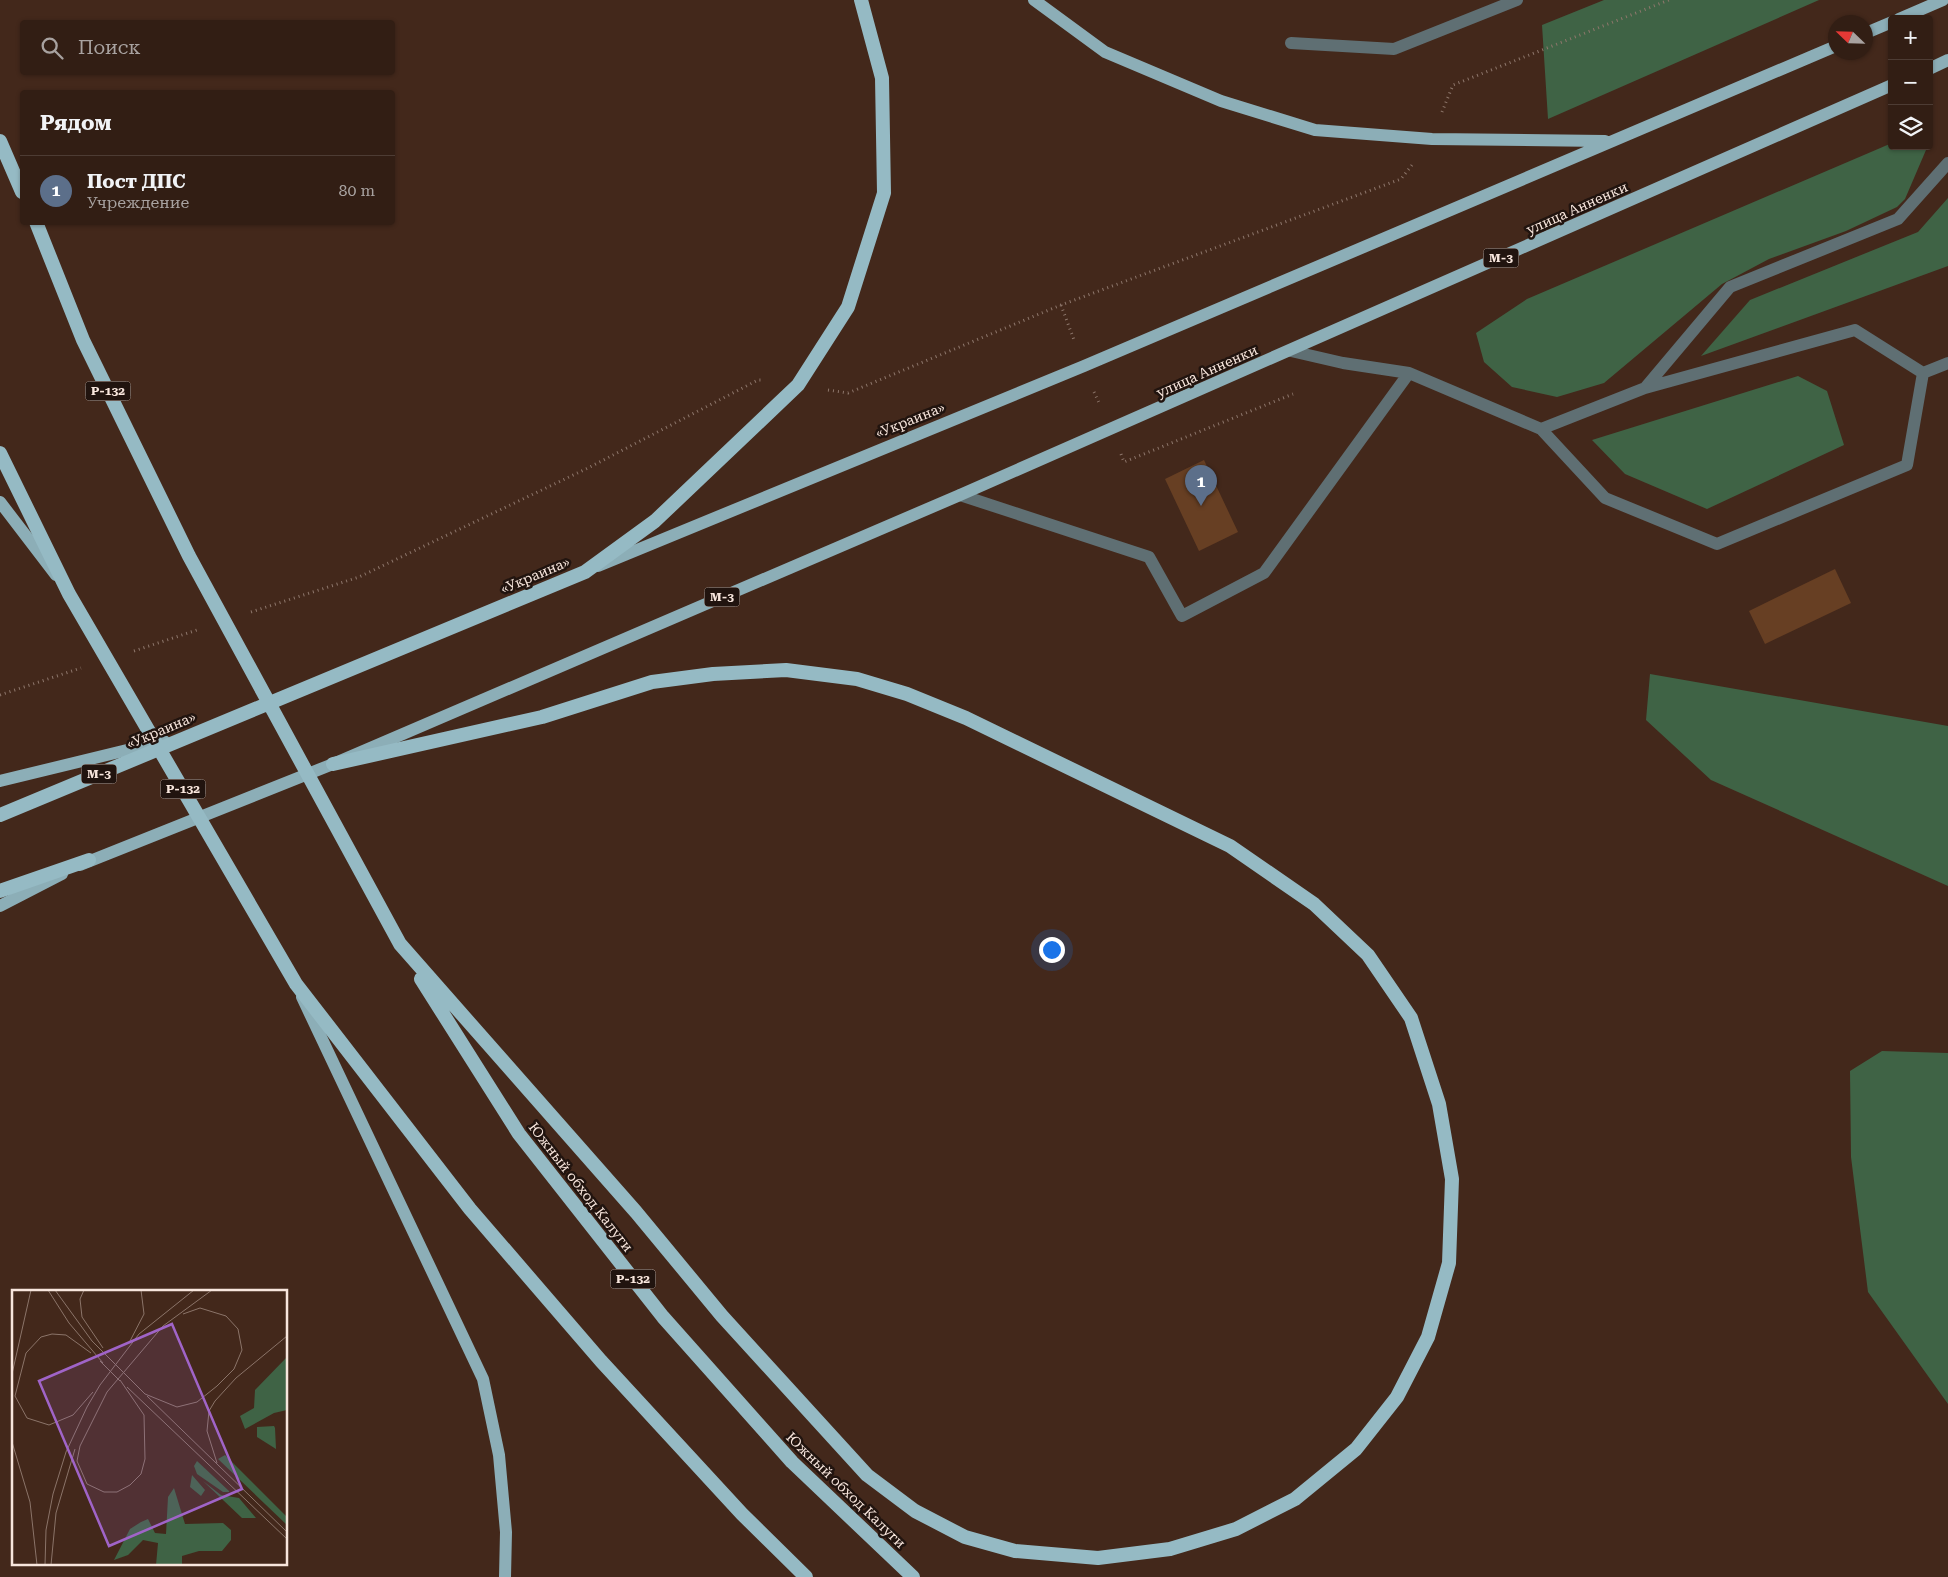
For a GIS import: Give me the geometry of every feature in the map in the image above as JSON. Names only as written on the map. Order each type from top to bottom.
[{"type":"highway","points":[[585,572],[655,521],[798,385],[848,307],[884,193],[882,78],[861,0]]},
{"type":"highway","points":[[0,141],[20,187]]},
{"type":"highway","name":"Р-132","points":[[37,225],[83,340],[189,556],[400,944]]},
{"type":"highway","points":[[0,453],[69,594]]},
{"type":"highway","name":"«Украина»","points":[[0,815],[585,572]]},
{"type":"highway","name":"Р-132","points":[[69,594],[296,984],[470,1210],[601,1361],[742,1514],[806,1577]]},
{"type":"highway","points":[[333,764],[542,717],[652,682],[713,674],[786,670],[857,679],[907,694],[966,718],[1230,846],[1314,904],[1355,942],[1368,955],[1411,1018],[1439,1104],[1452,1179],[1450,1263],[1428,1337],[1397,1397],[1356,1449],[1295,1499],[1236,1529],[1170,1550],[1098,1558],[1015,1551],[965,1537],[915,1511],[867,1475],[834,1441],[400,944]]},
{"type":"highway","name":"М-3","points":[[0,891],[89,860]]},
{"type":"highway","name":"Южный обход Калуги","points":[[400,944],[519,1134],[663,1317],[792,1462],[913,1577]]},
{"type":"main road","points":[[1034,0],[1106,52],[1221,101],[1315,130],[1432,139],[1610,141]]},
{"type":"main road","points":[[1908,15],[1943,0]]},
{"type":"main road","points":[[1873,30],[1888,24]]},
{"type":"main road","name":"М-3","points":[[1610,141],[1828,49]]},
{"type":"main road","points":[[1933,67],[1948,60]]},
{"type":"main road","name":"улица Анненки","points":[[960,495],[1888,87]]},
{"type":"main road","name":"«Украина»","points":[[585,572],[1084,366],[1610,141]]},
{"type":"main road","name":"М-3","points":[[89,860],[333,764],[960,495]]},
{"type":"main road","points":[[0,502],[69,594]]},
{"type":"main road","points":[[0,781],[198,732]]},
{"type":"main road","points":[[0,906],[89,860]]},
{"type":"main road","points":[[296,984],[483,1379],[499,1455],[506,1532],[505,1577]]},
{"type":"lane","points":[[1291,43],[1394,49],[1517,0]]},
{"type":"lane","points":[[1645,388],[1730,287],[1898,219],[1948,162]]},
{"type":"lane","points":[[1541,429],[1645,388],[1855,330],[1923,373]]},
{"type":"lane","points":[[1291,351],[1343,363],[1409,373],[1541,429],[1605,498],[1717,544],[1907,465],[1923,373]]},
{"type":"lane","points":[[1923,373],[1948,363]]},
{"type":"lane","points":[[960,495],[1149,558],[1182,616],[1264,573],[1409,373]]},
{"type":"path","points":[[246,614],[359,577],[588,468],[758,380],[848,394],[1061,305]]},
{"type":"path","points":[[132,652],[198,630]]},
{"type":"path","points":[[0,695],[85,667]]},
{"type":"green space","points":[[1604,0],[1819,0],[1548,119],[1542,25]]},
{"type":"green space","points":[[1888,145],[1888,150],[1926,150],[1905,199],[1897,207],[1846,231],[1769,259],[1722,284],[1604,383],[1557,397],[1512,387],[1484,362],[1476,333],[1527,299]]},
{"type":"green space","points":[[1948,198],[1948,266],[1701,356],[1750,300],[1918,232]]},
{"type":"green space","points":[[1798,376],[1827,391],[1844,445],[1707,509],[1625,474],[1592,440]]},
{"type":"green space","points":[[1650,674],[1948,726],[1948,886],[1711,780],[1646,720]]},
{"type":"green space","points":[[1882,1051],[1948,1053],[1948,1404],[1868,1292],[1851,1157],[1850,1071]]},
{"type":"building","points":[[1204,460],[1238,532],[1199,551],[1165,479]]},
{"type":"building","points":[[1835,569],[1851,603],[1765,644],[1749,611]]},
{"type":"place","name":"Пост ДПС","points":[[1201,506]]}]
